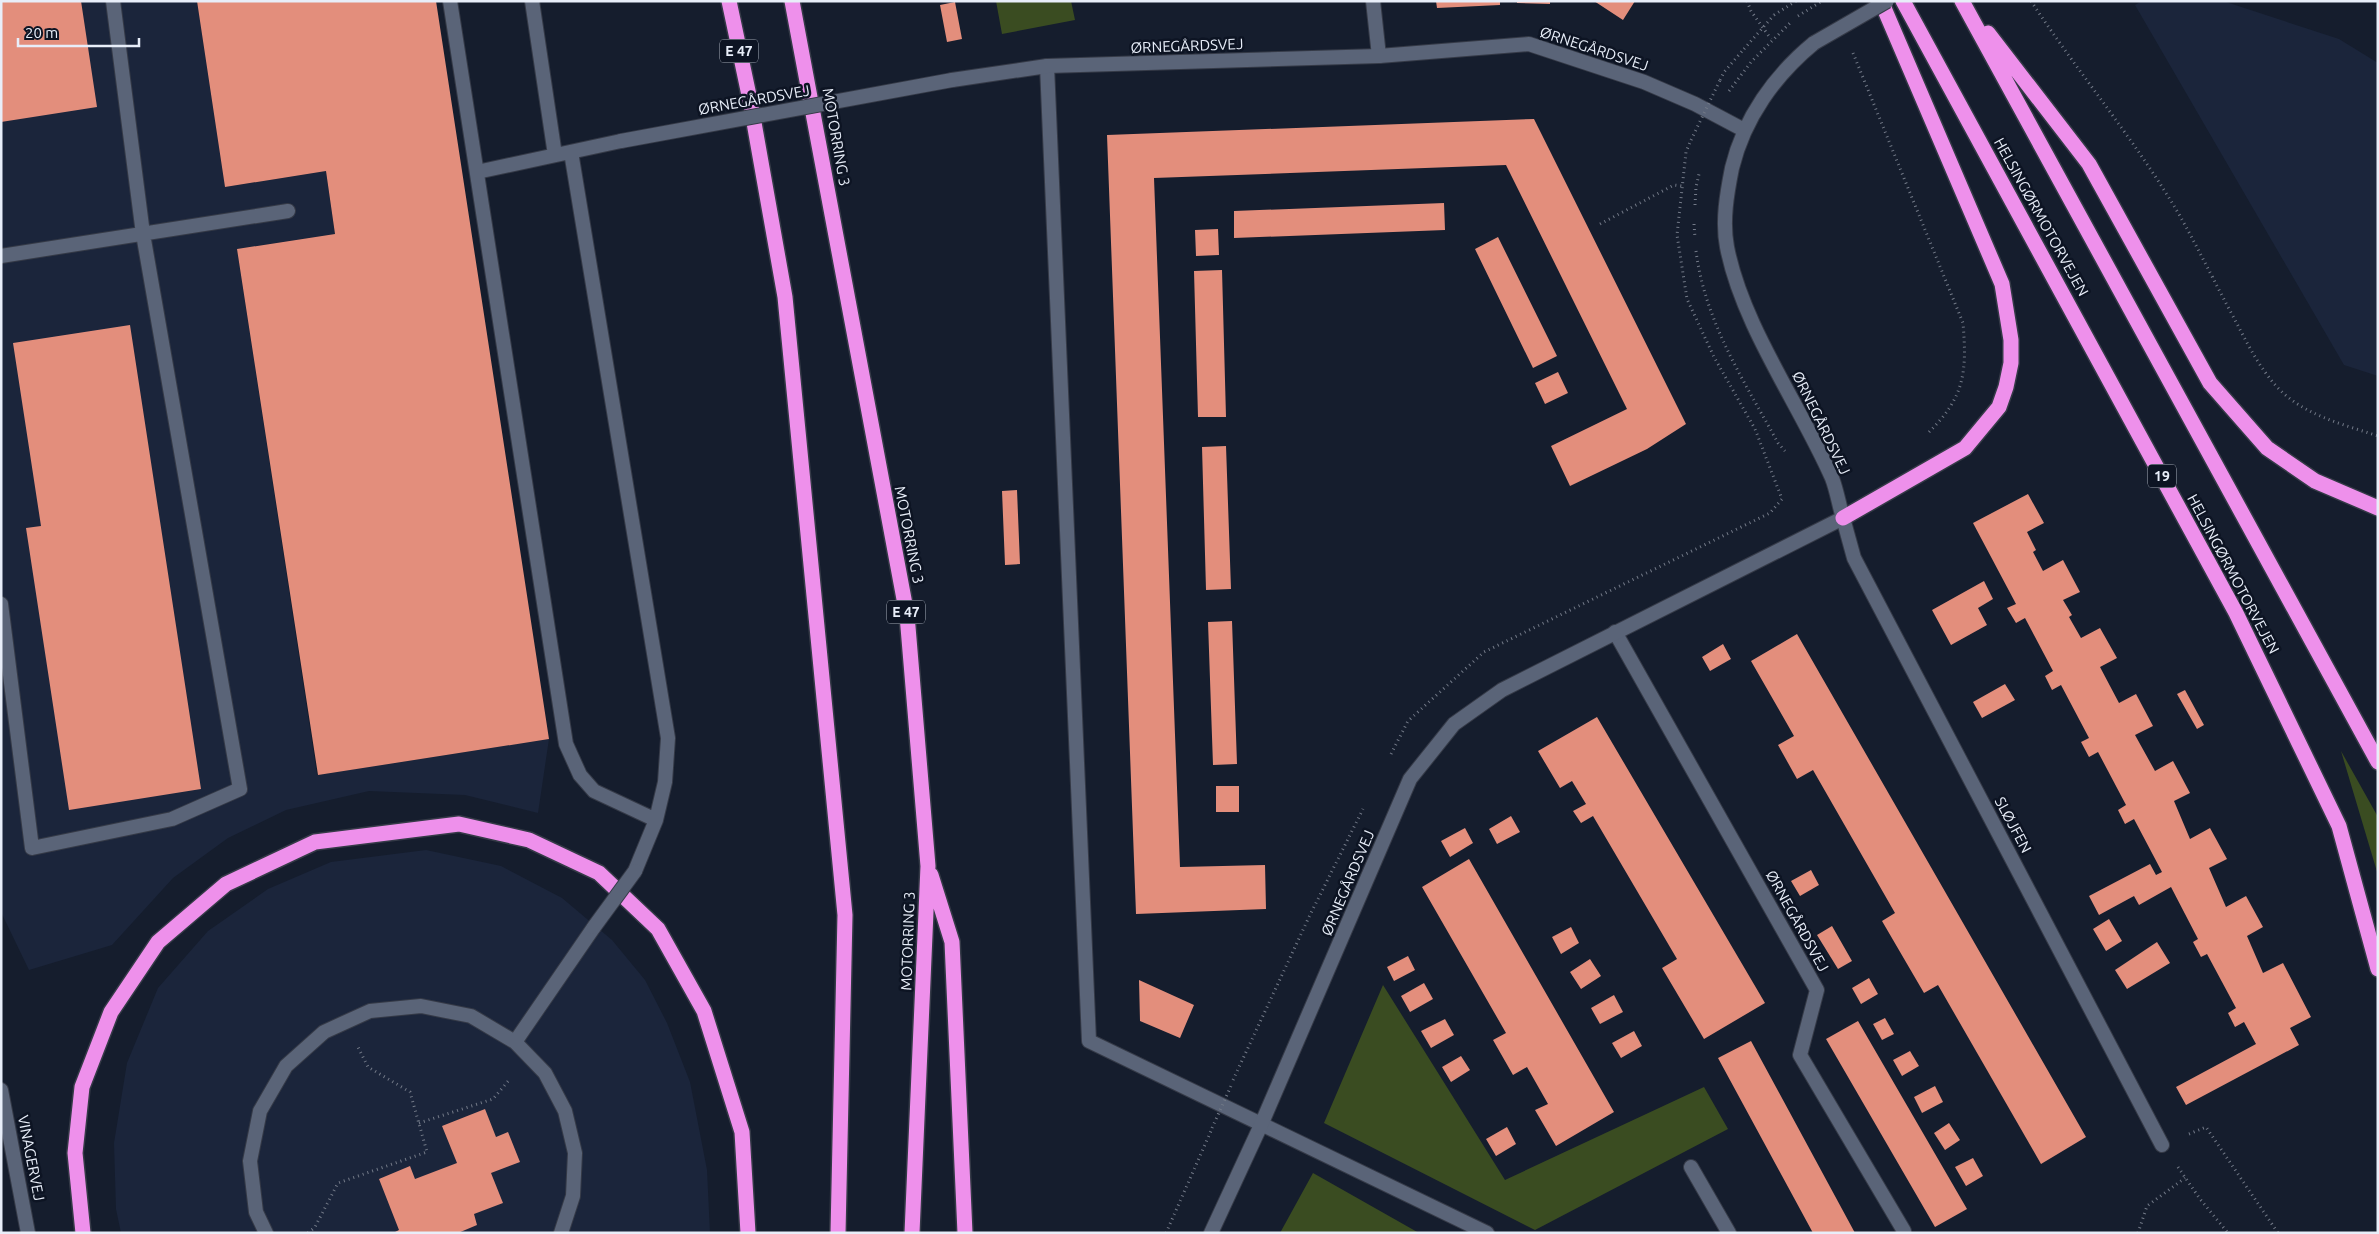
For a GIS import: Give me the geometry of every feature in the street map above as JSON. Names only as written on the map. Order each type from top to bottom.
[{"type":"highway","name":"E 47","points":[[729,1],[750,100],[785,297],[844,915],[838,1233]]},
{"type":"highway","name":"MOTORRING 3","points":[[792,1],[906,616],[928,866],[912,1233]]},
{"type":"highway","points":[[1843,518],[1966,448],[1999,407],[2006,387],[2010,363],[2009,323],[2002,284],[1881,1]]},
{"type":"highway","name":"HELSINGØRMOTORVEJEN","points":[[1903,1],[2236,613],[2339,826],[2378,969]]},
{"type":"highway","points":[[1962,1],[2089,164],[2210,383],[2267,448],[2315,481],[2378,508]]},
{"type":"highway","points":[[1962,1],[2378,762]]},
{"type":"highway","points":[[83,1233],[74,1152],[82,1087],[111,1012],[158,942],[226,884],[315,842],[459,824],[530,840],[599,873],[658,929],[704,1011],[742,1132],[748,1233]]},
{"type":"highway","points":[[928,866],[952,942],[966,1233]]},
{"type":"street","points":[[1,604],[32,848],[172,819],[240,789],[144,234],[113,1]]},
{"type":"street","points":[[450,1],[566,744],[580,775],[594,791],[656,820]]},
{"type":"street","points":[[532,1],[555,156]]},
{"type":"street","points":[[1373,1],[1379,56]]},
{"type":"street","name":"ØRNEGÅRDSVEJ","points":[[1211,1233],[1261,1125],[1410,779],[1454,724],[1502,690],[1843,518],[1832,479],[1752,317],[1735,277],[1729,253],[1726,218],[1728,190],[1744,130],[1763,98],[1786,68],[1814,43],[1887,1]]},
{"type":"street","name":"ØRNEGÅRDSVEJ","points":[[477,172],[621,141],[952,80],[1047,66],[1379,56],[1530,44],[1644,82],[1695,104],[1744,130]]},
{"type":"street","points":[[1047,66],[1089,1041],[1487,1233]]},
{"type":"street","points":[[515,1042],[634,870],[656,820],[665,782],[668,738],[571,152]]},
{"type":"street","points":[[1,256],[288,211]]},
{"type":"street","name":"SLØJFEN","points":[[1843,518],[1854,558],[2162,1144]]},
{"type":"street","name":"ØRNEGÅRDSVEJ","points":[[1615,632],[1817,990],[1800,1055],[1904,1231]]},
{"type":"street","points":[[266,1233],[256,1212],[250,1161],[260,1111],[286,1066],[324,1032],[370,1011],[421,1006],[471,1016],[515,1042],[545,1073],[566,1111],[575,1153],[573,1196],[561,1233]]},
{"type":"street","name":"VINAGERVEJ","points":[[1,1090],[28,1233]]},
{"type":"street","points":[[1691,1168],[1729,1233]]},
{"type":"path","points":[[1747,1],[1751,11],[1771,40]]},
{"type":"path","points":[[1782,499],[1755,429],[1714,357],[1687,299],[1677,236],[1686,152],[1724,72],[1774,15],[1796,1]]},
{"type":"path","points":[[1799,16],[1822,1]]},
{"type":"path","points":[[2031,1],[2063,50],[2160,184],[2180,216],[2254,357],[2277,387],[2300,405],[2329,420],[2378,436]]},
{"type":"path","points":[[1851,47],[1963,323],[1966,359],[1960,392],[1940,421],[1926,435]]},
{"type":"path","points":[[1600,224],[1674,185],[1682,186]]},
{"type":"path","points":[[308,1233],[315,1227],[338,1183],[427,1152],[410,1092],[368,1067],[346,1022]]},
{"type":"path","points":[[419,1123],[493,1099],[528,1055]]},
{"type":"path","points":[[1166,1233],[1231,1086]]},
{"type":"path","points":[[2228,1233],[2185,1178],[2162,1144],[2206,1127],[2278,1233]]},
{"type":"path","points":[[2138,1233],[2147,1206],[2185,1178]]},
{"type":"shaded area","points":[[1,1],[197,1],[225,187],[326,171],[335,234],[237,249],[317,775],[549,739],[538,813],[465,795],[369,791],[286,810],[228,838],[173,878],[112,945],[29,970],[1,912]]},
{"type":"shaded area","points":[[2142,1],[2223,1],[2339,39],[2378,63],[2378,376],[2344,365],[2135,5]]},
{"type":"shaded area","points":[[426,850],[501,866],[562,898],[612,940],[645,980],[667,1023],[690,1082],[707,1170],[710,1233],[121,1233],[116,1209],[114,1143],[127,1063],[158,988],[208,931],[268,889],[331,862]]},
{"type":"green space","points":[[996,1],[1071,1],[1075,20],[1002,34]]},
{"type":"green space","points":[[2341,751],[2378,817],[2378,875]]},
{"type":"green space","points":[[1383,985],[1505,1180],[1704,1087],[1728,1129],[1535,1230],[1324,1123]]},
{"type":"green space","points":[[1313,1173],[1419,1233],[1280,1233]]},
{"type":"building","points":[[1,1],[81,1],[97,107],[1,122]]},
{"type":"building","points":[[197,1],[436,1],[549,739],[318,775],[237,249],[335,234],[326,171],[225,187]]},
{"type":"building","points":[[1436,1],[1500,1],[1500,5],[1437,8]]},
{"type":"building","points":[[1517,1],[1550,1],[1550,4],[1517,3]]},
{"type":"building","points":[[1594,1],[1635,1],[1623,20]]},
{"type":"building","points":[[955,2],[962,39],[947,42],[940,5]]},
{"type":"building","points":[[1534,119],[1686,424],[1647,449],[1570,486],[1551,446],[1627,409],[1506,165],[1154,178],[1180,867],[1265,865],[1266,909],[1136,914],[1107,135]]},
{"type":"building","points":[[1444,203],[1445,230],[1234,238],[1234,211]]},
{"type":"building","points":[[1218,229],[1219,255],[1196,256],[1195,230]]},
{"type":"building","points":[[1498,237],[1557,356],[1533,368],[1475,249]]},
{"type":"building","points":[[1222,270],[1226,417],[1198,417],[1194,271]]},
{"type":"building","points":[[130,325],[201,789],[69,810],[26,528],[41,526],[13,343]]},
{"type":"building","points":[[1558,372],[1568,393],[1545,404],[1535,383]]},
{"type":"building","points":[[1226,446],[1231,589],[1206,590],[1202,447]]},
{"type":"building","points":[[1017,490],[1020,564],[1005,565],[1002,491]]},
{"type":"building","points":[[2028,494],[2044,523],[2027,532],[2036,550],[2033,552],[2043,571],[2063,560],[2080,592],[2063,600],[2072,615],[2069,617],[2081,638],[2100,628],[2117,658],[2100,667],[2119,703],[2136,694],[2153,726],[2135,735],[2155,771],[2173,761],[2190,793],[2174,801],[2190,839],[2210,828],[2227,859],[2209,868],[2226,907],[2246,896],[2263,927],[2247,936],[2263,973],[2283,963],[2311,1017],[2290,1028],[2299,1045],[2186,1105],[2176,1087],[2256,1044],[2244,1022],[2235,1027],[2228,1013],[2236,1008],[2207,954],[2201,957],[2193,942],[2198,939],[2171,887],[2139,905],[2134,896],[2099,915],[2089,896],[2150,864],[2156,875],[2162,872],[2134,819],[2125,824],[2118,810],[2126,805],[2098,752],[2089,757],[2081,742],[2089,738],[2061,685],[2052,690],[2045,676],[2053,671],[2025,618],[2016,623],[2007,608],[2016,604],[1973,523]]},
{"type":"building","points":[[1984,581],[1993,599],[1978,608],[1987,625],[1951,645],[1932,610]]},
{"type":"building","points":[[1232,621],[1237,764],[1213,765],[1208,622]]},
{"type":"building","points":[[1797,634],[2086,1137],[2041,1164],[1938,985],[1924,993],[1882,921],[1895,913],[1813,770],[1797,779],[1778,745],[1794,736],[1751,661]]},
{"type":"building","points":[[1723,644],[1731,659],[1710,671],[1702,657]]},
{"type":"building","points":[[2005,684],[2015,700],[1982,718],[1973,702]]},
{"type":"building","points":[[2185,690],[2204,725],[2197,729],[2177,694]]},
{"type":"building","points":[[1597,717],[1765,1003],[1704,1039],[1662,968],[1677,959],[1593,816],[1581,823],[1573,811],[1586,804],[1572,781],[1560,788],[1538,751]]},
{"type":"building","points":[[1216,786],[1239,786],[1239,812],[1216,812]]},
{"type":"building","points":[[1511,816],[1520,832],[1497,844],[1489,829]]},
{"type":"building","points":[[1465,828],[1473,843],[1450,857],[1441,841]]},
{"type":"building","points":[[1469,859],[1614,1112],[1556,1146],[1535,1110],[1548,1104],[1527,1067],[1513,1075],[1493,1040],[1506,1033],[1422,887]]},
{"type":"building","points":[[1811,870],[1819,885],[1800,896],[1791,881]]},
{"type":"building","points":[[2109,919],[2122,941],[2106,951],[2093,929]]},
{"type":"building","points":[[1832,926],[1852,961],[1838,969],[1817,935]]},
{"type":"building","points":[[1571,927],[1579,943],[1561,954],[1552,937]]},
{"type":"building","points":[[2157,942],[2170,963],[2127,989],[2115,970]]},
{"type":"building","points":[[1408,956],[1415,970],[1394,981],[1387,967]]},
{"type":"building","points":[[1590,959],[1601,976],[1581,989],[1570,972]]},
{"type":"building","points":[[1869,978],[1878,994],[1861,1004],[1852,988]]},
{"type":"building","points":[[1139,980],[1194,1005],[1180,1038],[1140,1021]]},
{"type":"building","points":[[1424,983],[1433,999],[1410,1012],[1401,996]]},
{"type":"building","points":[[1614,995],[1623,1012],[1600,1024],[1591,1008]]},
{"type":"building","points":[[1885,1018],[1894,1034],[1882,1040],[1873,1024]]},
{"type":"building","points":[[1445,1019],[1454,1035],[1431,1048],[1421,1031]]},
{"type":"building","points":[[1858,1021],[1967,1209],[1935,1227],[1826,1039]]},
{"type":"building","points":[[1634,1031],[1642,1046],[1621,1058],[1612,1043]]},
{"type":"building","points":[[1751,1041],[1855,1233],[1813,1233],[1718,1058]]},
{"type":"building","points":[[1910,1051],[1919,1066],[1902,1076],[1893,1060]]},
{"type":"building","points":[[1461,1056],[1470,1070],[1451,1082],[1442,1067]]},
{"type":"building","points":[[1935,1086],[1943,1102],[1922,1113],[1914,1097]]},
{"type":"building","points":[[485,1109],[496,1137],[508,1132],[520,1162],[491,1173],[503,1203],[474,1214],[477,1225],[458,1233],[393,1233],[399,1230],[379,1179],[410,1166],[415,1179],[457,1163],[442,1126]]},
{"type":"building","points":[[1949,1123],[1960,1140],[1945,1150],[1934,1133]]},
{"type":"building","points":[[1507,1127],[1516,1144],[1496,1156],[1486,1139]]},
{"type":"building","points":[[1973,1158],[1983,1176],[1966,1186],[1955,1167]]}]
